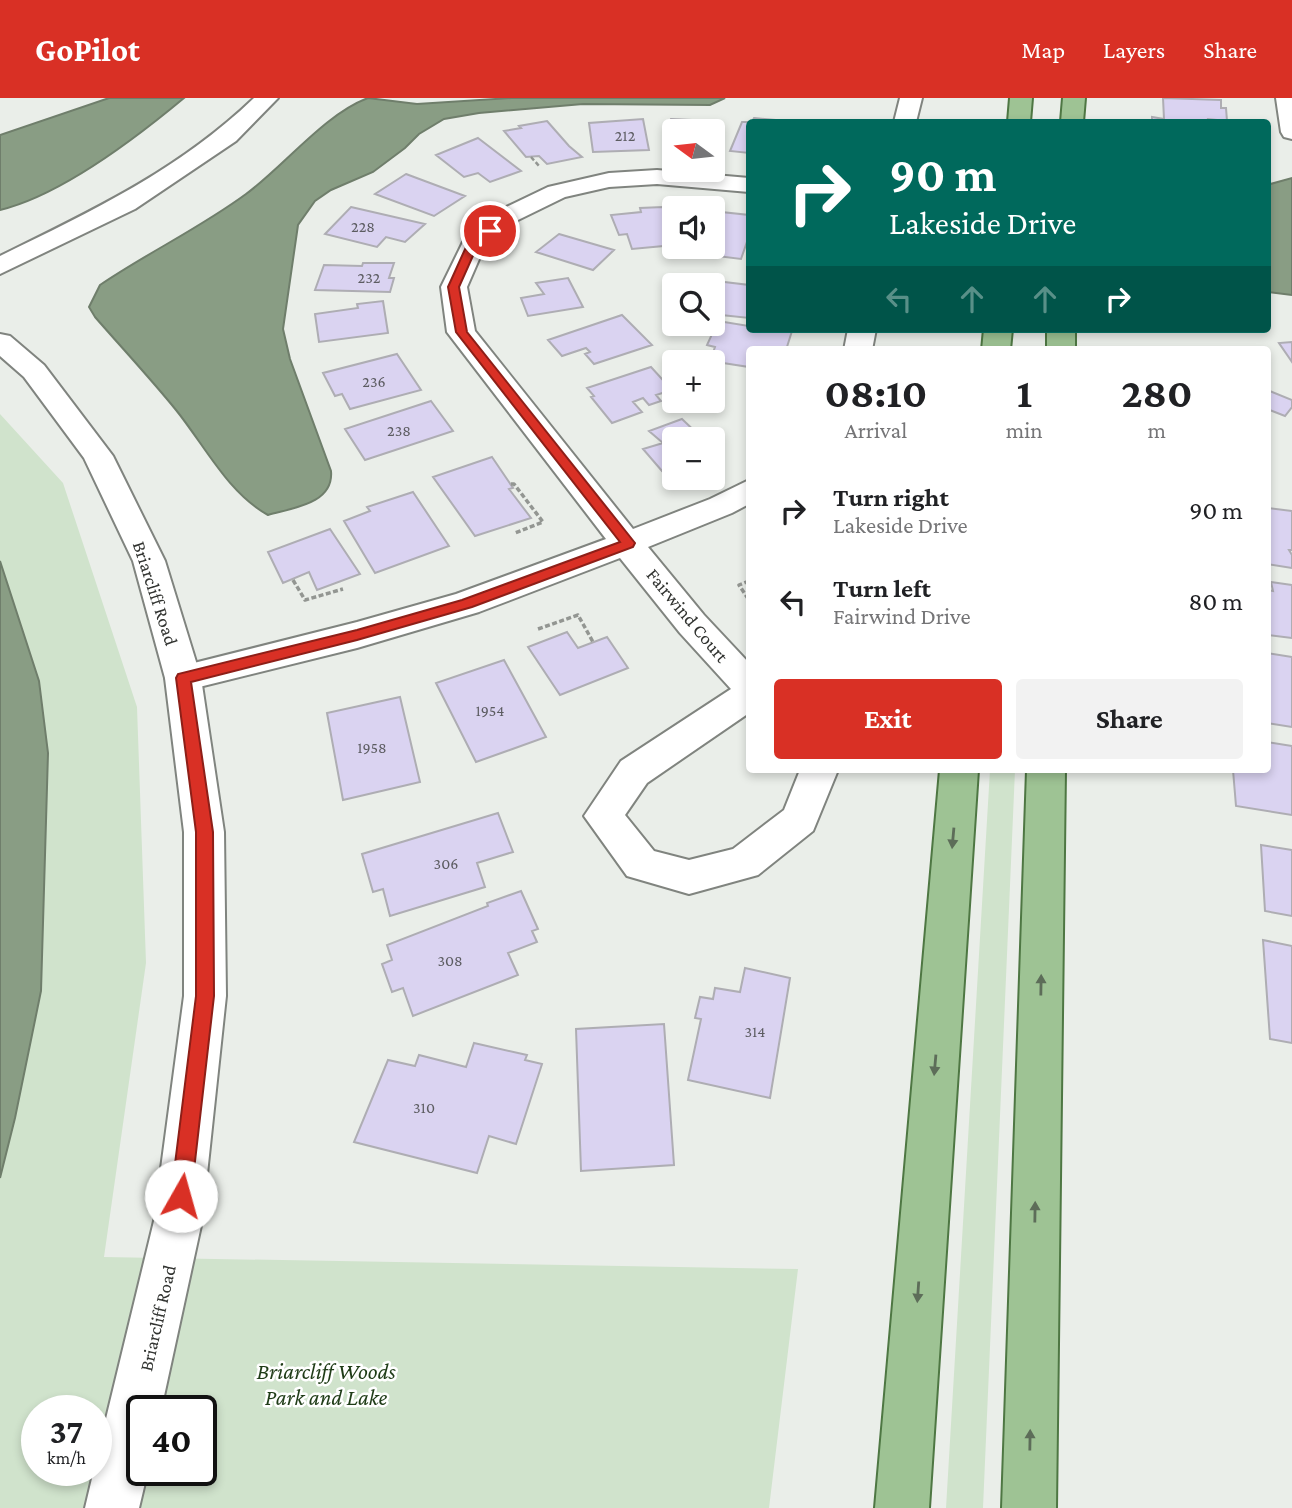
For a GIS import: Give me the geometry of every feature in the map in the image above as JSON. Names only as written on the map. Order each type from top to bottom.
[{"type":"main road","points":[[1019,119],[1021,98]]},
{"type":"main road","points":[[1072,119],[1073,98]]},
{"type":"main road","points":[[902,1508],[959,773]]},
{"type":"main road","points":[[1029,1508],[1046,773]]},
{"type":"street","points":[[0,266],[126,204],[228,136],[267,98]]},
{"type":"street","points":[[906,119],[911,98]]},
{"type":"street","points":[[1287,98],[1292,132]]},
{"type":"street","name":"Fairwind Court","points":[[746,184],[657,177],[609,180],[557,192],[509,215],[472,247],[454,287],[461,332],[692,624],[746,683]]},
{"type":"street","name":"Briarcliff Road","points":[[0,342],[34,371],[98,456],[149,561],[183,678],[205,832],[205,996],[178,1221],[112,1508]]},
{"type":"street","points":[[183,678],[357,635],[467,603],[721,506],[746,492]]},
{"type":"street","points":[[746,697],[634,772],[603,816],[641,864],[689,877],[744,863],[799,820],[818,773]]},
{"type":"path","points":[[511,484],[514,484],[543,522],[515,533]]},
{"type":"path","points":[[293,580],[305,600],[343,589]]},
{"type":"path","points":[[746,582],[739,585],[746,596]]},
{"type":"path","points":[[538,629],[578,615],[593,642]]},
{"type":"green space","name":"Briarcliff Woods Park and Lake","points":[[0,414],[63,483],[137,707],[146,963],[104,1257],[798,1269],[769,1508],[0,1508]]},
{"type":"green space","points":[[990,773],[1015,773],[983,1508],[946,1508]]},
{"type":"shaded area","points":[[109,98],[184,98],[121,147],[73,179],[24,203],[0,210],[0,135]]},
{"type":"shaded area","points":[[368,98],[417,104],[511,98],[725,98],[710,105],[583,104],[479,113],[444,119],[419,134],[373,172],[331,190],[315,201],[298,225],[283,329],[290,359],[331,471],[330,482],[326,491],[310,503],[268,515],[254,506],[229,482],[176,410],[89,307],[100,285],[246,194],[336,116]]},
{"type":"shaded area","points":[[1292,178],[1292,295],[1271,292],[1271,184]]},
{"type":"shaded area","points":[[0,561],[39,681],[48,753],[41,991],[0,1178]]},
{"type":"building","points":[[1163,98],[1221,100],[1221,108],[1226,108],[1227,119],[1164,119]]},
{"type":"building","points":[[643,119],[649,150],[593,152],[589,123]]},
{"type":"building","points":[[547,121],[582,157],[547,164],[539,156],[526,157],[504,131]]},
{"type":"building","points":[[742,122],[746,122],[746,153],[730,151]]},
{"type":"building","points":[[478,138],[521,171],[490,182],[478,173],[464,177],[436,155]]},
{"type":"building","points":[[406,174],[465,196],[434,216],[375,194]]},
{"type":"building","points":[[351,207],[425,224],[405,242],[386,237],[377,247],[325,234]]},
{"type":"building","points":[[662,207],[662,246],[632,249],[627,234],[619,235],[611,215],[641,212],[640,208]]},
{"type":"building","points":[[725,212],[746,215],[746,245],[741,259],[725,257]]},
{"type":"building","points":[[559,234],[614,250],[593,270],[536,252]]},
{"type":"building","points":[[363,263],[394,263],[389,278],[394,278],[390,292],[315,290],[324,265],[362,266]]},
{"type":"building","points":[[568,278],[583,307],[528,316],[521,298],[544,294],[536,283]]},
{"type":"building","points":[[725,282],[746,285],[746,318],[725,315]]},
{"type":"building","points":[[383,301],[388,333],[319,342],[315,314],[358,308],[357,304]]},
{"type":"building","points":[[622,315],[652,345],[594,364],[585,354],[590,352],[586,348],[562,356],[548,340]]},
{"type":"building","points":[[725,322],[746,326],[746,333],[791,333],[787,346],[746,346],[746,367],[725,363],[725,350],[714,350],[715,347],[707,345],[711,336],[725,336]]},
{"type":"building","points":[[1292,342],[1292,362],[1279,343]]},
{"type":"building","points":[[397,354],[421,390],[350,409],[342,394],[335,396],[323,373]]},
{"type":"building","points":[[651,367],[662,379],[662,393],[656,395],[661,401],[649,405],[643,398],[633,402],[642,412],[612,423],[587,388]]},
{"type":"building","points":[[1271,392],[1292,400],[1292,407],[1285,416],[1271,411]]},
{"type":"building","points":[[431,401],[453,431],[365,460],[345,429]]},
{"type":"building","points":[[682,419],[690,427],[662,427],[662,442],[649,431]]},
{"type":"building","points":[[662,443],[662,471],[643,449]]},
{"type":"building","points":[[492,457],[513,488],[509,489],[531,518],[475,536],[433,477]]},
{"type":"building","points":[[413,492],[449,546],[375,573],[344,521],[370,511],[367,507]]},
{"type":"building","points":[[1271,508],[1292,511],[1292,550],[1289,550],[1292,555],[1292,568],[1271,565]]},
{"type":"building","points":[[330,529],[360,574],[317,590],[309,572],[283,583],[268,552]]},
{"type":"building","points":[[1271,582],[1292,585],[1292,638],[1271,635]]},
{"type":"building","points":[[567,632],[578,648],[607,637],[628,668],[560,695],[528,647]]},
{"type":"building","points":[[1271,654],[1292,657],[1292,727],[1271,724]]},
{"type":"building","points":[[504,660],[546,737],[476,762],[436,683]]},
{"type":"building","points":[[400,697],[420,782],[343,800],[327,713]]},
{"type":"building","points":[[1271,743],[1292,746],[1292,815],[1236,806],[1233,773],[1271,773]]},
{"type":"building","points":[[498,813],[513,852],[477,863],[485,887],[390,916],[383,889],[373,892],[362,854]]},
{"type":"building","points":[[1261,845],[1292,850],[1292,916],[1265,911]]},
{"type":"building","points":[[521,891],[538,929],[532,931],[537,942],[508,953],[518,975],[413,1016],[403,988],[392,992],[382,964],[392,960],[387,945]]},
{"type":"building","points":[[1263,940],[1292,946],[1292,1043],[1270,1039]]},
{"type":"building","points":[[745,968],[790,978],[770,1098],[688,1080],[701,1019],[695,1018],[700,997],[713,999],[715,988],[740,992]]},
{"type":"building","points":[[664,1024],[674,1165],[581,1171],[576,1029]]},
{"type":"building","points":[[474,1043],[527,1055],[525,1060],[542,1064],[516,1144],[489,1136],[477,1173],[354,1142],[388,1060],[415,1066],[419,1055],[466,1067]]},
{"type":"route","points":[[181,1196],[205,996],[205,832],[183,678],[357,635],[467,603],[628,543],[461,332],[454,287],[472,247],[490,231]]}]
